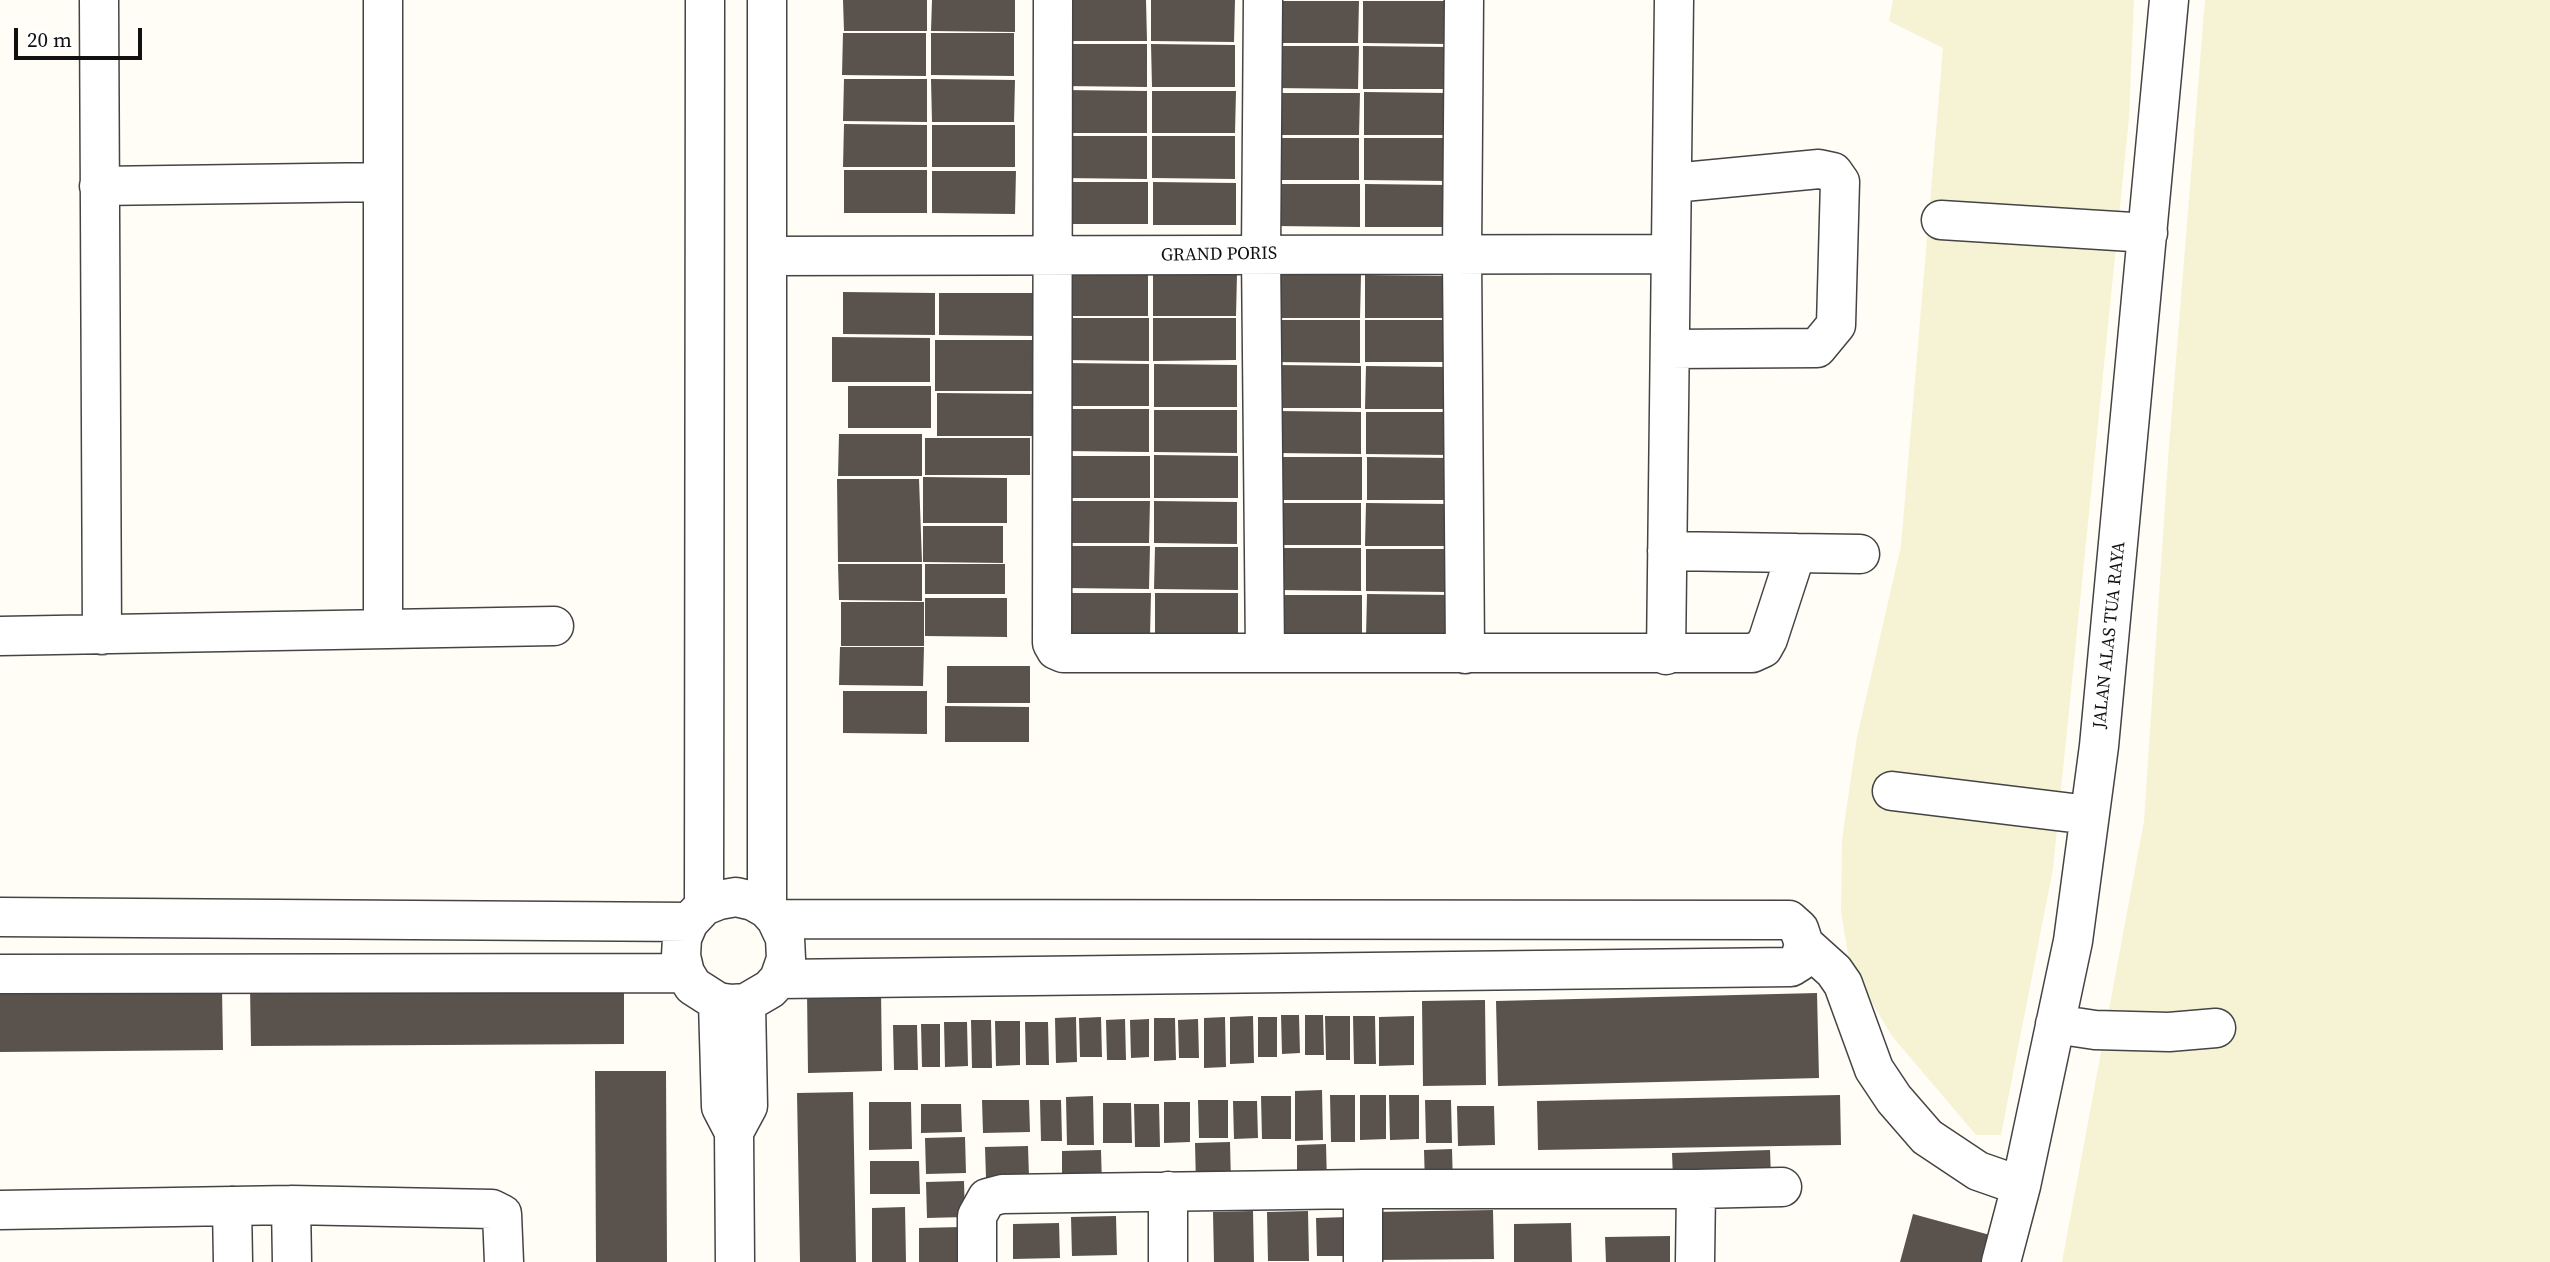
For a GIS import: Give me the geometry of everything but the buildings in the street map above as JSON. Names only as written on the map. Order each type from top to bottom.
[{"type":"street","points":[[99,0],[102,635]]},
{"type":"street","points":[[383,0],[383,628]]},
{"type":"street","points":[[697,914],[705,0]]},
{"type":"street","points":[[767,0],[771,914]]},
{"type":"street","points":[[1053,0],[1052,646],[1063,653],[1752,653],[1763,648],[1768,639],[1796,553]]},
{"type":"street","points":[[1263,0],[1261,254],[1265,653]]},
{"type":"street","points":[[1464,0],[1462,254],[1465,654]]},
{"type":"street","points":[[1666,655],[1674,0]]},
{"type":"street","name":"JALAN ALAS TUA RAYA","points":[[2001,1262],[2021,1186],[2073,942],[2090,815],[2102,718],[2169,0]]},
{"type":"street","points":[[1670,349],[1817,348],[1836,325],[1840,182],[1833,172],[1819,169],[1673,183]]},
{"type":"street","points":[[99,186],[382,182]]},
{"type":"street","points":[[1941,220],[2148,233]]},
{"type":"street","name":"GRAND PORIS","points":[[767,256],[1670,254]]},
{"type":"street","points":[[1667,551],[1860,554]]},
{"type":"street","points":[[0,636],[554,626]]},
{"type":"street","points":[[1892,791],[2090,815]]},
{"type":"street","points":[[736,897],[753,901],[771,914],[785,938],[786,959],[779,979],[759,998],[732,1002],[693,986],[685,973],[681,956],[682,938],[697,914],[719,900],[736,897]]},
{"type":"street","points":[[0,917],[697,914]]},
{"type":"street","points":[[771,914],[1789,920],[1799,929],[1804,944],[1834,971],[1843,984],[1874,1069],[1894,1099],[1927,1137],[1978,1171],[2021,1186]]},
{"type":"street","points":[[779,979],[1791,967],[1799,962],[1804,944]]},
{"type":"street","points":[[0,974],[685,973]]},
{"type":"street","points":[[732,1002],[721,1107],[734,1132],[735,1262]]},
{"type":"street","points":[[2054,1024],[2095,1030],[2169,1032],[2216,1028]]},
{"type":"street","points":[[978,1262],[977,1216],[987,1198],[1016,1193],[1782,1187]]},
{"type":"street","points":[[1363,1189],[1363,1262]]},
{"type":"street","points":[[1695,1262],[1696,1189]]},
{"type":"street","points":[[1168,1191],[1168,1262]]},
{"type":"street","points":[[291,1205],[292,1262]]},
{"type":"street","points":[[0,1210],[291,1205],[492,1209],[502,1214],[504,1262]]},
{"type":"street","points":[[232,1206],[233,1262]]},
{"type":"shaded area","points":[[1893,0],[2134,0],[2129,118],[2053,869],[2001,1135],[1976,1135],[1892,1036],[1850,966],[1841,912],[1842,839],[1857,737],[1901,546],[1943,48],[1889,21]]},
{"type":"shaded area","points":[[2205,0],[2550,0],[2550,1262],[2062,1262],[2144,821],[2168,459]]}]
